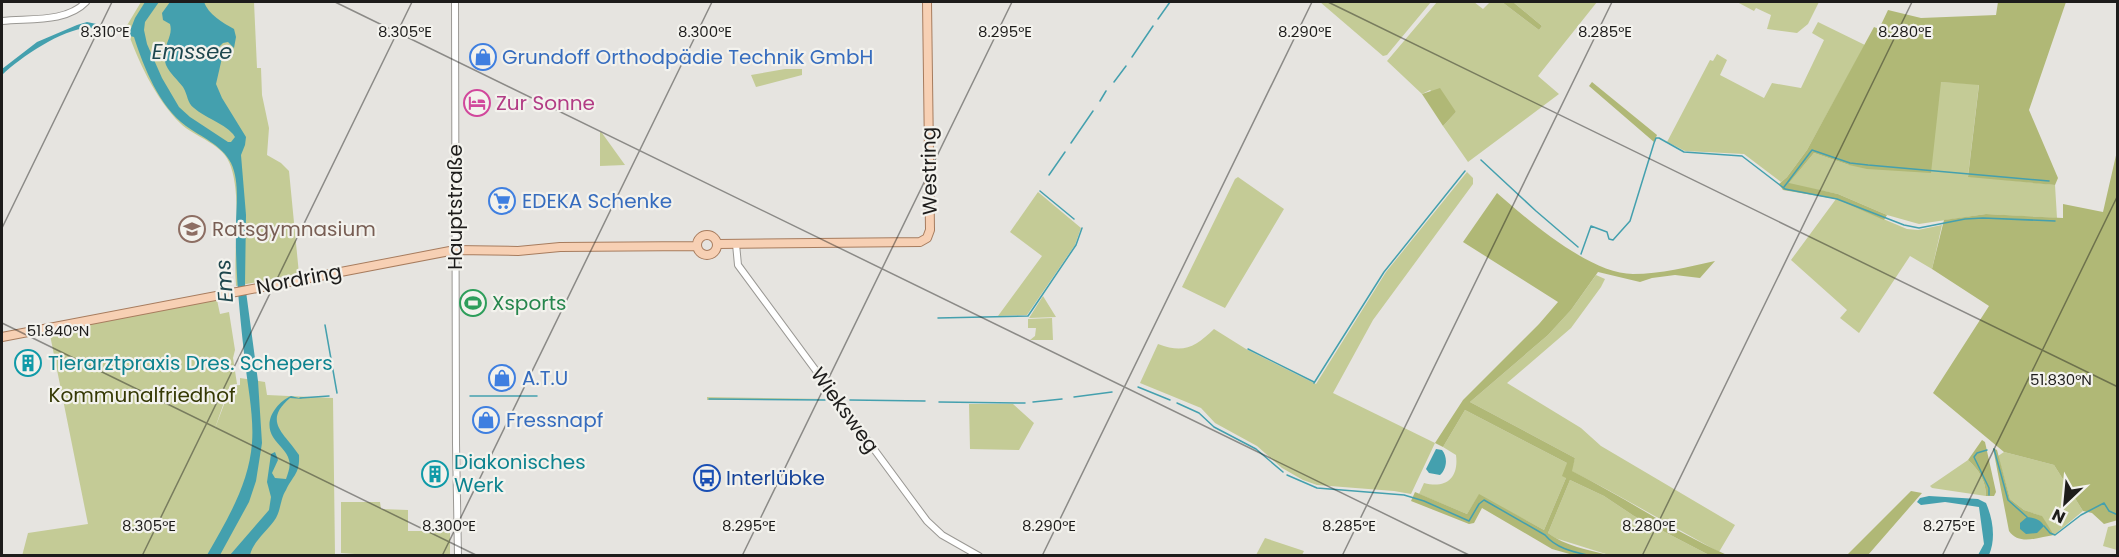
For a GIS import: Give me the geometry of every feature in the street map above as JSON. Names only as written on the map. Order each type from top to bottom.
[{"type":"main road","name":"Westring","points":[[717,244],[920,242],[927,238],[930,230],[927,2]]},
{"type":"main road","points":[[707,235],[714,237],[717,244],[715,251],[708,255],[701,253],[697,246],[700,238],[707,235]]},
{"type":"main road","points":[[455,250],[523,251],[560,247],[697,246]]},
{"type":"main road","name":"Nordring","points":[[2,337],[455,250]]},
{"type":"street","points":[[2,21],[38,19],[68,13],[76,11],[86,2]]},
{"type":"street","name":"Hauptstraße","points":[[455,2],[459,555]]},
{"type":"street","name":"Wieksweg","points":[[736,244],[738,265],[927,521],[942,535],[979,555]]},
{"type":"green space","points":[[141,2],[254,2],[257,68],[261,68],[262,95],[269,128],[267,155],[289,171],[299,274],[236,286],[237,210],[231,167],[216,146],[180,123],[148,78],[126,27]]},
{"type":"green space","points":[[1320,2],[1431,2],[1387,55],[1383,56]]},
{"type":"green space","points":[[1437,2],[1474,2],[1483,9],[1490,2],[1502,2],[1539,30],[1542,26],[1513,2],[1597,2],[1538,76],[1559,94],[1468,162],[1443,126],[1456,112],[1430,90],[1422,94],[1387,61]]},
{"type":"green space","points":[[1502,2],[1513,2],[1542,26],[1539,30]]},
{"type":"green space","points":[[1737,2],[1819,2],[1808,24],[1797,33],[1767,29],[1771,15],[1756,8],[1754,11]]},
{"type":"green space","points":[[1998,2],[2066,2],[2029,110],[2058,178],[2055,185],[1968,177],[1979,85],[1941,82],[1931,173],[1867,169],[1814,153],[1789,183],[1838,194],[1887,215],[1884,220],[1836,199],[1783,190],[1779,184],[1807,150],[1874,27],[1879,29],[1888,10],[1921,18],[1996,15]]},
{"type":"green space","points":[[1818,22],[1865,45],[1807,150],[1781,182],[1744,154],[1685,151],[1667,142],[1710,60],[1713,61],[1717,54],[1727,60],[1720,75],[1764,98],[1772,83],[1801,88],[1824,40],[1812,33]]},
{"type":"green space","points":[[785,69],[802,69],[802,75],[756,87],[751,75]]},
{"type":"green space","points":[[1592,82],[1657,135],[1654,142],[1589,86]]},
{"type":"green space","points":[[1941,82],[1979,84],[1968,176],[2055,185],[2057,218],[1986,214],[1919,224],[1887,215],[1838,194],[1788,184],[1814,153],[1849,165]]},
{"type":"green space","points":[[1440,88],[1456,112],[1443,126],[1422,94]]},
{"type":"green space","points":[[600,132],[602,133],[625,165],[600,166]]},
{"type":"green space","points":[[2117,151],[2118,520],[2104,524],[2092,513],[2083,511],[2054,465],[2004,452],[1933,393],[1989,306],[1932,269],[1944,220],[1986,214],[2063,218],[2063,204],[2103,212]]},
{"type":"green space","points":[[1467,172],[1473,178],[1473,184],[1373,320],[1333,393],[1435,443],[1411,494],[1317,485],[1303,480],[1282,468],[1257,446],[1215,423],[1201,408],[1140,383],[1158,344],[1175,348],[1189,347],[1214,329],[1246,349],[1316,384],[1386,272]]},
{"type":"green space","points":[[1238,177],[1284,209],[1225,308],[1182,287]]},
{"type":"green space","points":[[1038,192],[1081,228],[1075,245],[1027,315],[998,316],[1042,256],[1010,232]]},
{"type":"green space","points":[[1497,193],[1560,244],[1616,272],[1654,273],[1715,261],[1700,278],[1675,275],[1640,282],[1598,272],[1571,310],[1548,335],[1470,402],[1575,458],[1572,471],[1727,555],[1709,555],[1634,516],[1604,496],[1570,480],[1548,533],[1569,544],[1609,555],[1573,555],[1552,549],[1482,508],[1474,523],[1469,524],[1411,501],[1415,492],[1467,514],[1479,494],[1544,530],[1566,478],[1562,476],[1567,463],[1465,410],[1443,447],[1435,443],[1463,400],[1558,302],[1463,242]]},
{"type":"green space","points":[[1836,199],[1907,229],[1918,230],[1942,225],[1932,269],[1910,256],[1859,333],[1840,318],[1847,310],[1791,260]]},
{"type":"green space","points":[[1596,275],[1605,279],[1571,328],[1507,383],[1581,428],[1601,446],[1735,525],[1719,552],[1571,471],[1575,458],[1470,402],[1548,335],[1571,310]]},
{"type":"green space","points":[[1043,296],[1056,317],[1029,318]]},
{"type":"green space","name":"Kommunalfriedhof","points":[[217,300],[220,314],[229,312],[237,384],[230,385],[214,431],[231,386],[240,385],[240,378],[265,382],[267,395],[333,398],[335,555],[22,556],[28,533],[88,524],[51,332]]},
{"type":"green space","points":[[1052,318],[1053,340],[1030,340],[1035,336],[1036,328],[1028,328],[1028,319]]},
{"type":"green space","points":[[707,397],[827,399],[707,400]]},
{"type":"green space","points":[[969,404],[1013,404],[1034,423],[1019,450],[970,449]]},
{"type":"green space","points":[[1465,410],[1567,463],[1566,478],[1544,530],[1479,495],[1467,514],[1419,494],[1424,483],[1445,483],[1453,476],[1456,455],[1443,447]]},
{"type":"green space","points":[[1982,440],[1985,442],[1996,492],[1994,496],[1986,496],[1981,476],[1968,460]]},
{"type":"green space","points":[[1993,448],[1997,450],[2010,499],[2024,510],[2042,516],[2054,535],[2024,539],[2013,536],[2009,531]]},
{"type":"green space","points":[[2004,452],[2054,465],[2083,511],[2054,535],[2041,516],[2024,510],[2010,499],[1998,456]]},
{"type":"green space","points":[[1968,460],[1981,476],[1986,496],[1930,486]]},
{"type":"green space","points":[[1570,480],[1604,496],[1634,516],[1709,555],[1609,555],[1555,538],[1548,533]]},
{"type":"green space","points":[[1911,491],[1922,493],[1868,555],[1847,555]]},
{"type":"green space","points":[[341,502],[380,502],[381,509],[408,510],[408,531],[450,531],[450,555],[381,556],[341,553]]},
{"type":"green space","points":[[2117,525],[2117,550],[2103,546],[2108,527]]},
{"type":"green space","points":[[1265,538],[1304,551],[1302,555],[1256,555]]},
{"type":"water","name":"Emssee","points":[[145,2],[159,2],[145,22],[144,30],[147,44],[162,78],[179,107],[228,142],[235,137],[233,134],[192,106],[183,87],[166,65],[165,53],[171,29],[170,24],[163,20],[162,13],[170,2],[204,2],[212,14],[234,29],[236,37],[234,48],[228,42],[219,47],[218,54],[222,58],[216,84],[246,137],[241,155],[246,215],[245,284],[258,381],[262,443],[256,481],[249,502],[220,555],[207,555],[242,487],[252,443],[237,277],[237,186],[231,163],[217,146],[186,126],[168,108],[148,74],[134,37],[88,28],[66,33],[42,45],[2,75],[2,69],[37,42],[77,25],[87,22],[130,31]]},
{"type":"water","points":[[291,396],[303,399],[290,398],[282,406],[277,421],[283,434],[299,455],[297,470],[284,494],[276,517],[257,541],[250,555],[230,555],[269,510],[271,497],[267,482],[271,454],[275,452],[278,460],[272,473],[275,478],[286,479],[289,460],[273,437],[269,425],[276,408]]},
{"type":"water","points":[[1436,449],[1442,450],[1446,459],[1444,470],[1440,475],[1429,473],[1426,469]]},
{"type":"water","points":[[1929,496],[1978,499],[1986,503],[1993,529],[1989,555],[1978,555],[1984,544],[1979,507],[1945,502],[1921,505],[1917,502],[1920,498]]},
{"type":"water","points":[[2027,517],[2039,520],[2044,526],[2037,533],[2026,534],[2020,529],[2020,523]]},
{"type":"waterway","points":[[1158,19],[1170,2]]},
{"type":"waterway","points":[[1132,57],[1153,26]]},
{"type":"waterway","points":[[1114,82],[1126,66]]},
{"type":"waterway","points":[[1100,101],[1106,91]]},
{"type":"waterway","points":[[1071,143],[1093,111]]},
{"type":"waterway","points":[[1581,254],[1591,226],[1607,232],[1609,239],[1613,240],[1630,221],[1656,138],[1684,152],[1742,156],[1785,189],[1837,199],[1904,225],[1919,228],[1983,218],[2055,221]]},
{"type":"waterway","points":[[1784,187],[1812,150],[1850,163],[2049,181]]},
{"type":"waterway","points":[[1049,175],[1065,152]]},
{"type":"waterway","points":[[1481,160],[1578,247]]},
{"type":"waterway","points":[[1314,383],[1384,272],[1465,171]]},
{"type":"waterway","points":[[1040,191],[1074,219]]},
{"type":"waterway","points":[[938,318],[1028,316],[1076,245],[1082,228]]},
{"type":"waterway","points":[[325,325],[337,393]]},
{"type":"waterway","points":[[1248,349],[1314,382]]},
{"type":"waterway","points":[[1138,387],[1170,400]]},
{"type":"waterway","points":[[1074,397],[1112,392]]},
{"type":"waterway","points":[[300,398],[329,396]]},
{"type":"waterway","points":[[470,396],[537,396]]},
{"type":"waterway","points":[[709,399],[825,400]]},
{"type":"waterway","points":[[1033,402],[1062,399]]},
{"type":"waterway","points":[[850,400],[925,401]]},
{"type":"waterway","points":[[939,402],[1025,403]]},
{"type":"waterway","points":[[1177,403],[1199,413],[1214,427],[1256,449],[1283,472]]},
{"type":"waterway","points":[[1994,449],[2008,500],[2027,517]]},
{"type":"waterway","points":[[1987,450],[1977,453],[1974,457],[1989,488],[1989,495]]},
{"type":"waterway","points":[[1287,475],[1317,488],[1404,495],[1424,501],[1469,521],[1484,500],[1545,535],[1560,547],[1591,556]]},
{"type":"waterway","points":[[2044,526],[2055,535],[2081,515],[2104,503],[2109,511],[2118,515]]},
{"type":"place","name":"Grundoff Orthodpädie Technik GmbH","points":[[483,57]]},
{"type":"place","name":"Zur Sonne","points":[[477,103]]},
{"type":"place","name":"EDEKA Schenke","points":[[502,201]]},
{"type":"place","name":"Ratsgymnasium","points":[[192,229]]},
{"type":"place","name":"Xsports","points":[[473,303]]},
{"type":"place","name":"Tierarztpraxis Dres. Schepers","points":[[28,363]]},
{"type":"place","name":"A.T.U","points":[[502,378]]},
{"type":"place","name":"Fressnapf","points":[[486,420]]},
{"type":"place","name":"Diakonisches Werk","points":[[435,474]]},
{"type":"place","name":"Interlübke","points":[[707,478]]},
{"type":"water label","name":"Ems","points":[[224,281]]}]
